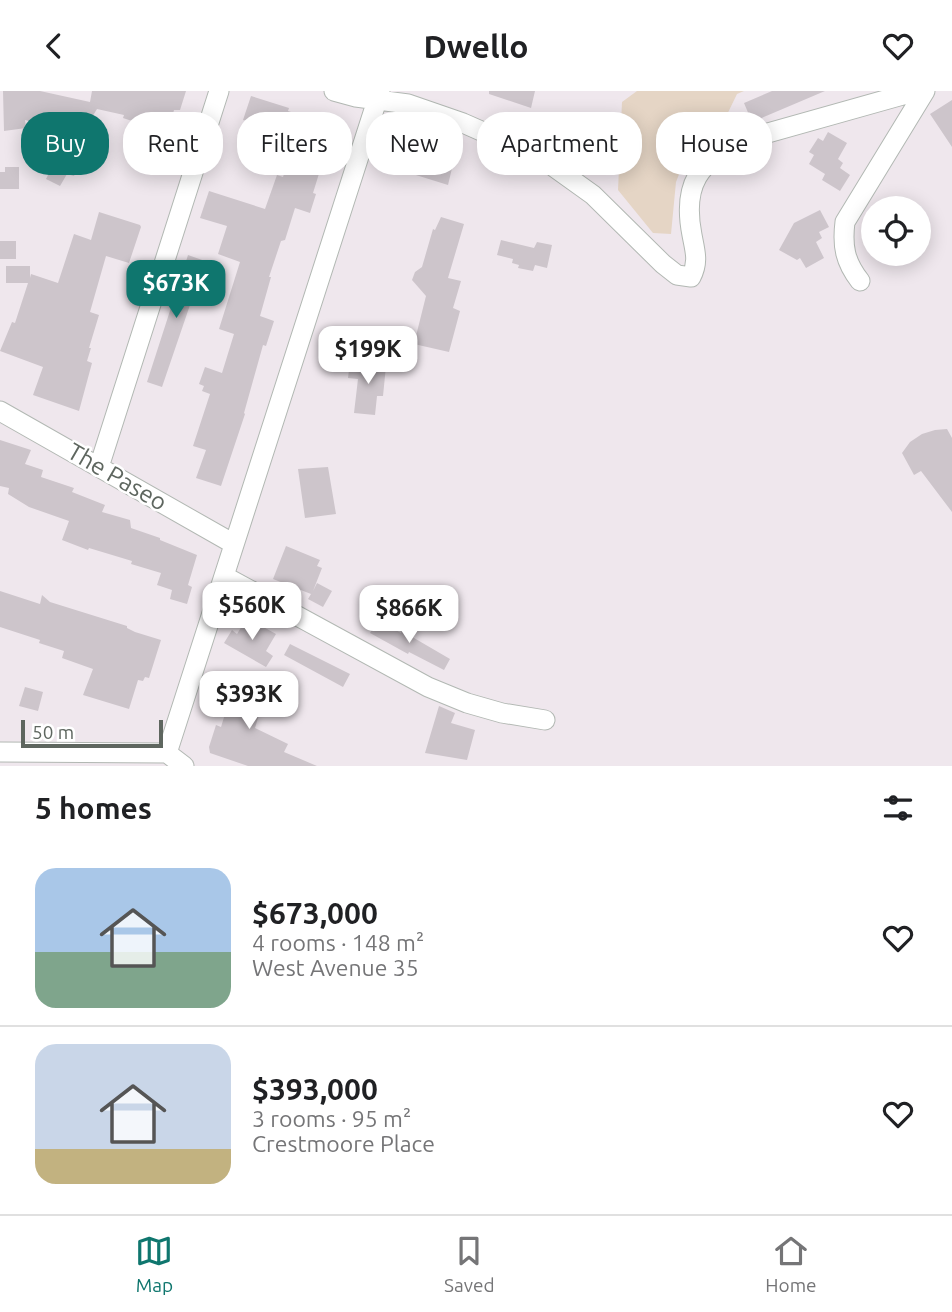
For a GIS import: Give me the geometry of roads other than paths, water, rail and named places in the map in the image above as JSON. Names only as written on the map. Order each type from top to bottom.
[{"type":"street","points":[[99,467],[219,91]]},
{"type":"street","points":[[334,91],[378,96],[408,104],[463,123],[540,157],[593,195],[663,264],[677,275],[691,277],[697,265],[688,201],[694,181],[704,165],[721,151],[743,140],[917,91]]},
{"type":"street","points":[[860,281],[850,269],[845,255],[842,240],[845,222],[925,91]]},
{"type":"street","points":[[167,753],[378,96]]},
{"type":"street","name":"The Paseo","points":[[0,411],[234,544]]},
{"type":"street","points":[[224,576],[428,687],[467,703],[502,713],[545,720]]},
{"type":"street","points":[[0,752],[167,753],[184,766]]}]
